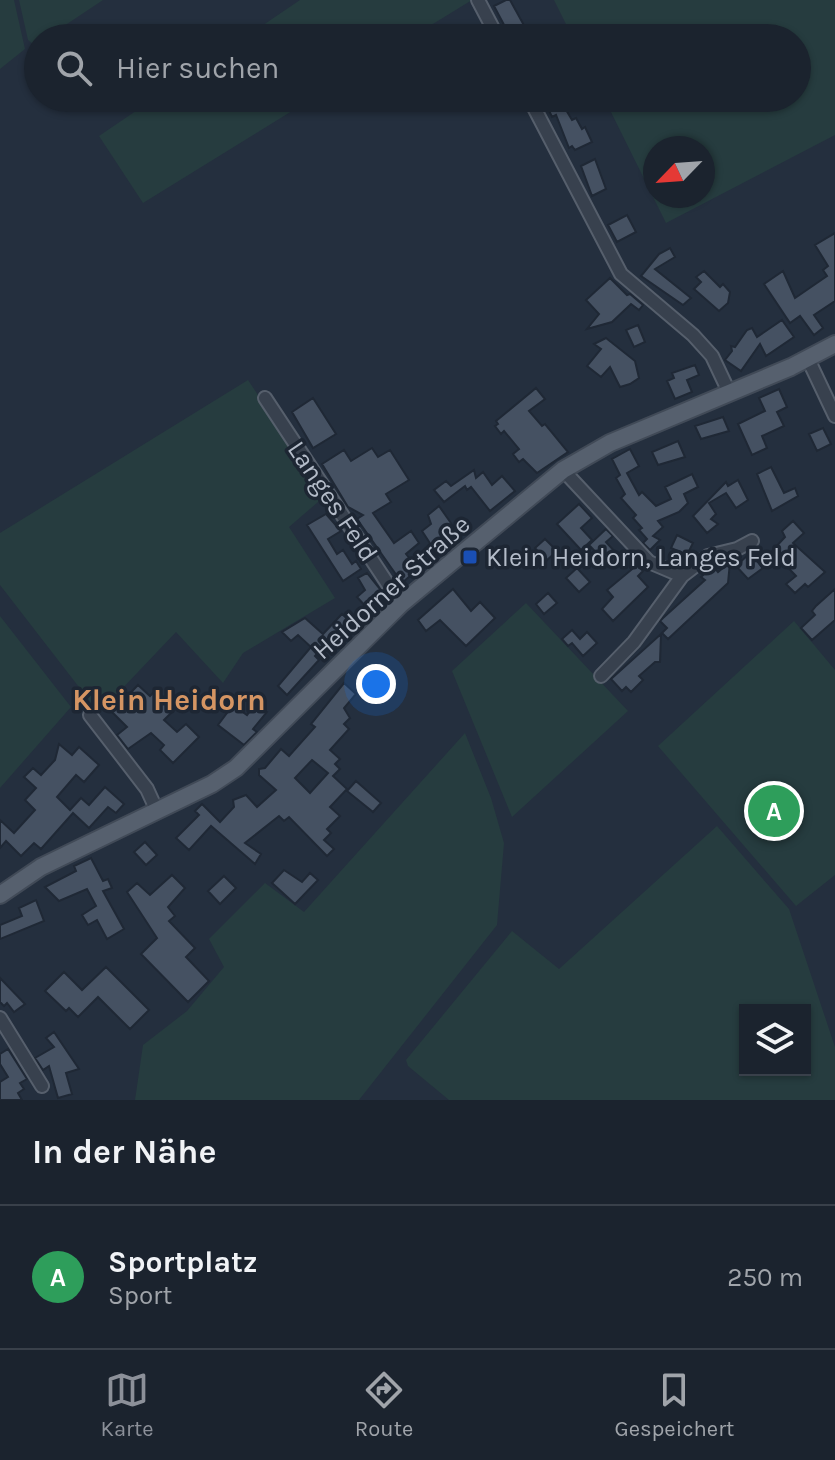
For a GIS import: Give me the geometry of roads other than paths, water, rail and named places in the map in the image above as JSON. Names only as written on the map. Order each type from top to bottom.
[{"type":"main road","name":"Heidorner Straße","points":[[0,895],[41,867],[157,811],[236,768],[401,604],[563,470],[610,443],[808,359],[835,344]]},
{"type":"street","points":[[478,0],[491,24]]},
{"type":"street","points":[[536,112],[621,274],[693,335],[712,356],[729,392]]},
{"type":"street","points":[[808,359],[835,416]]},
{"type":"street","name":"Langes Feld","points":[[265,398],[401,604]]},
{"type":"street","points":[[563,470],[649,562],[682,576]]},
{"type":"street","points":[[601,676],[634,642],[682,576],[708,556],[737,549],[752,541]]},
{"type":"street","points":[[90,715],[147,789],[157,811]]},
{"type":"street","points":[[0,1018],[42,1086]]},
{"type":"place","name":"Klein Heidorn, Langes Feld","points":[[470,557]]},
{"type":"place","name":"Sportplatz","points":[[774,811]]},
{"type":"district","name":"Klein Heidorn","points":[[169,700]]}]
